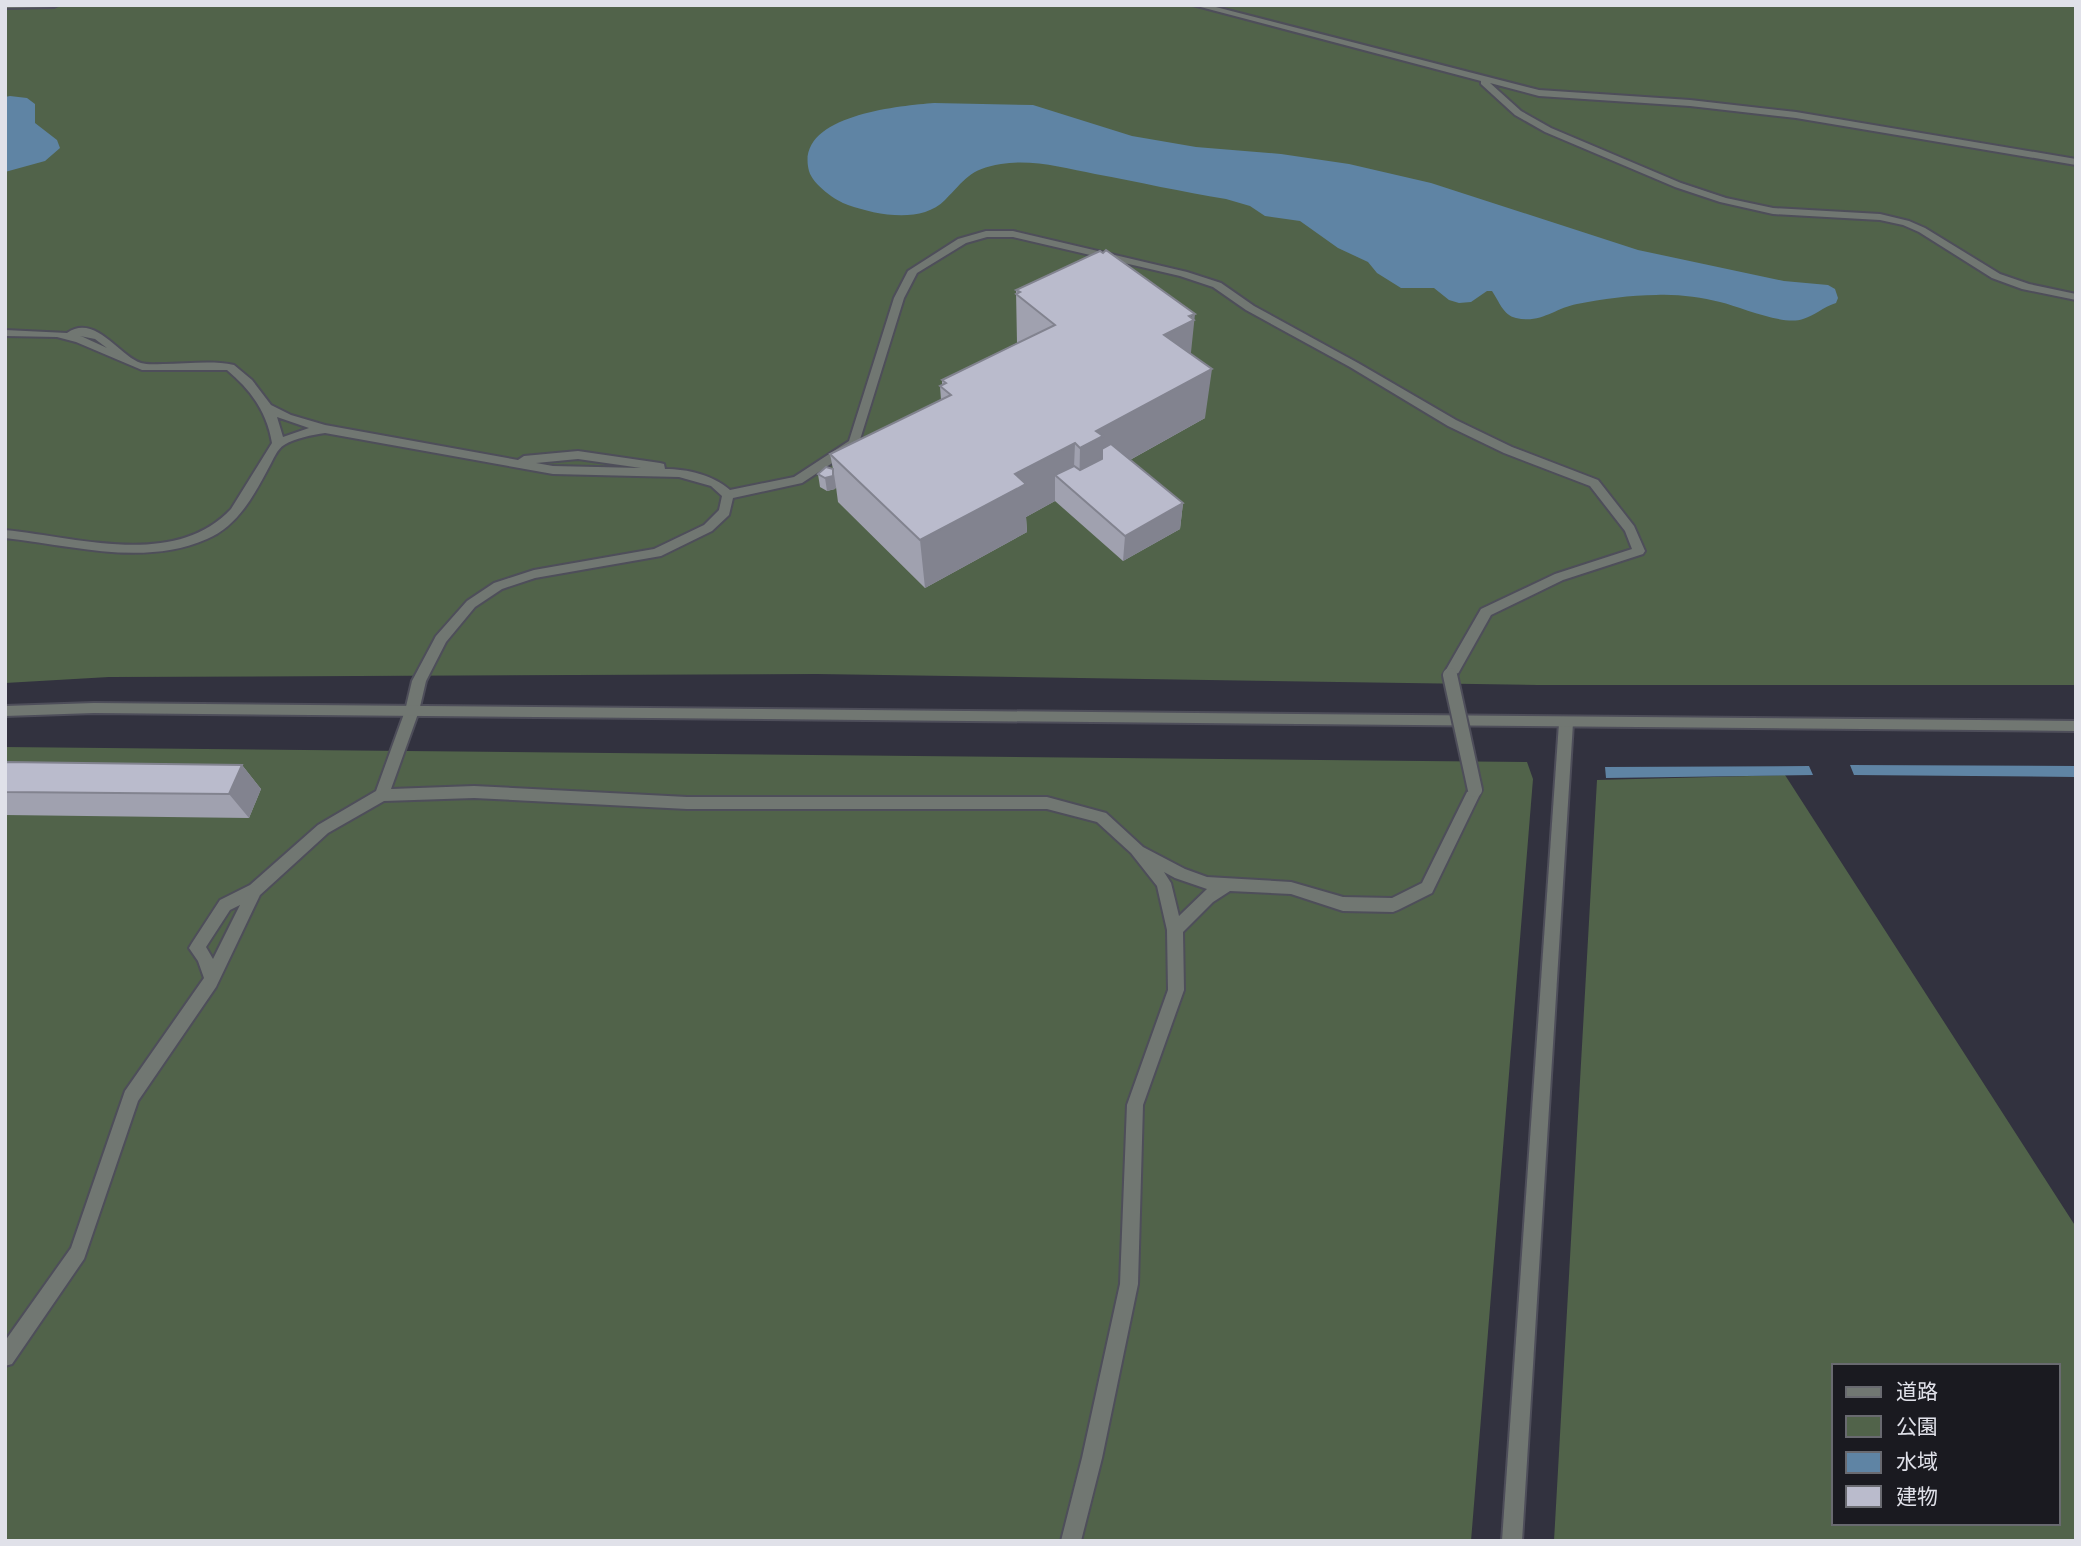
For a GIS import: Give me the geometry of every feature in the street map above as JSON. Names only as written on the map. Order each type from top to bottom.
[{"type":"street","points":[[5,6],[54,5]]},
{"type":"street","points":[[1196,5],[1531,91],[1614,99],[1645,95],[1810,117],[2076,162]]},
{"type":"street","points":[[1473,75],[1518,113],[1548,130],[1678,185],[1791,218],[1812,221],[1842,214],[1906,223],[1996,276],[2026,287],[2076,297]]},
{"type":"street","points":[[1506,102],[1509,94],[1531,91]]},
{"type":"street","points":[[728,495],[798,480],[854,443],[899,298],[913,271],[962,241],[986,234],[1013,234],[1183,274],[1217,285],[1250,307],[1452,423],[1466,423],[1483,429],[1505,444],[1508,450],[1594,483],[1630,528],[1639,551],[1559,578],[1486,612],[1450,675],[1475,790],[1427,888],[1393,905],[1343,904],[1290,888],[1207,883],[1180,874],[1136,849]]},
{"type":"street","points":[[5,333],[57,334],[79,339],[142,367],[230,368],[269,408],[287,418],[325,429],[553,470],[680,473],[715,483],[728,495]]},
{"type":"street","points":[[5,534],[135,550],[173,546],[203,536],[228,520],[246,497],[278,443],[276,424],[269,408]]},
{"type":"street","points":[[278,443],[325,429]]},
{"type":"street","points":[[382,795],[412,711],[419,681],[441,639],[471,604],[498,586],[534,574],[657,552],[708,528],[725,512],[728,495]]},
{"type":"street","points":[[5,711],[94,708],[2076,726]]},
{"type":"street","points":[[1513,1541],[1566,723]]},
{"type":"street","points":[[211,977],[205,958],[197,948],[225,905],[255,890],[323,829],[382,795],[474,792],[687,803],[1047,803],[1101,817],[1136,849],[1164,883],[1175,930],[1176,990],[1135,1105],[1129,1284],[1092,1458],[1071,1541]]},
{"type":"street","points":[[1175,930],[1208,897],[1228,884]]},
{"type":"street","points":[[5,1357],[78,1253],[131,1097],[210,982],[255,890]]},
{"type":"green space","points":[[5,5],[2076,5],[2076,685],[1538,685],[817,674],[109,677],[5,683]]},
{"type":"green space","points":[[5,747],[1527,762],[1533,779],[1471,1541],[5,1541]]},
{"type":"green space","points":[[1785,775],[2076,1227],[2076,1541],[1554,1541],[1597,780]]},
{"type":"water","points":[[5,97],[27,98],[35,104],[35,123],[57,140],[60,148],[45,161],[5,172]]},
{"type":"water","points":[[934,103],[1033,105],[1132,136],[1196,147],[1281,154],[1349,164],[1431,183],[1638,250],[1784,281],[1828,285],[1835,289],[1838,298],[1836,303],[1807,318],[1795,320],[1773,318],[1729,304],[1680,295],[1587,302],[1533,319],[1516,318],[1508,314],[1492,291],[1487,291],[1471,302],[1459,303],[1449,300],[1434,288],[1401,288],[1377,273],[1368,262],[1338,248],[1300,221],[1265,216],[1250,206],[1226,199],[1060,167],[1013,163],[990,166],[974,172],[935,208],[911,215],[898,215],[872,212],[843,203],[826,192],[811,176],[809,152],[817,137],[833,126],[875,111]]},
{"type":"water","points":[[1850,765],[2076,766],[2076,777],[1854,775]]},
{"type":"water","points":[[1809,766],[1813,775],[1606,778],[1605,767]]},
{"type":"building","points":[[1106,250],[1195,314],[1189,316],[1194,320],[1164,335],[1212,369],[1096,431],[1103,436],[1080,448],[1075,443],[1015,474],[1026,484],[920,540],[830,454],[951,395],[940,386],[946,383],[942,380],[1055,325],[1016,294],[1020,292],[1016,290]]},
{"type":"building","points":[[1111,444],[1183,503],[1125,536],[1055,475],[1074,466],[1080,470],[1102,459],[1102,449]]},
{"type":"building","points":[[826,467],[833,469],[833,476],[825,478],[818,474]]},
{"type":"building","points":[[5,762],[242,765],[229,794],[5,792]]}]
